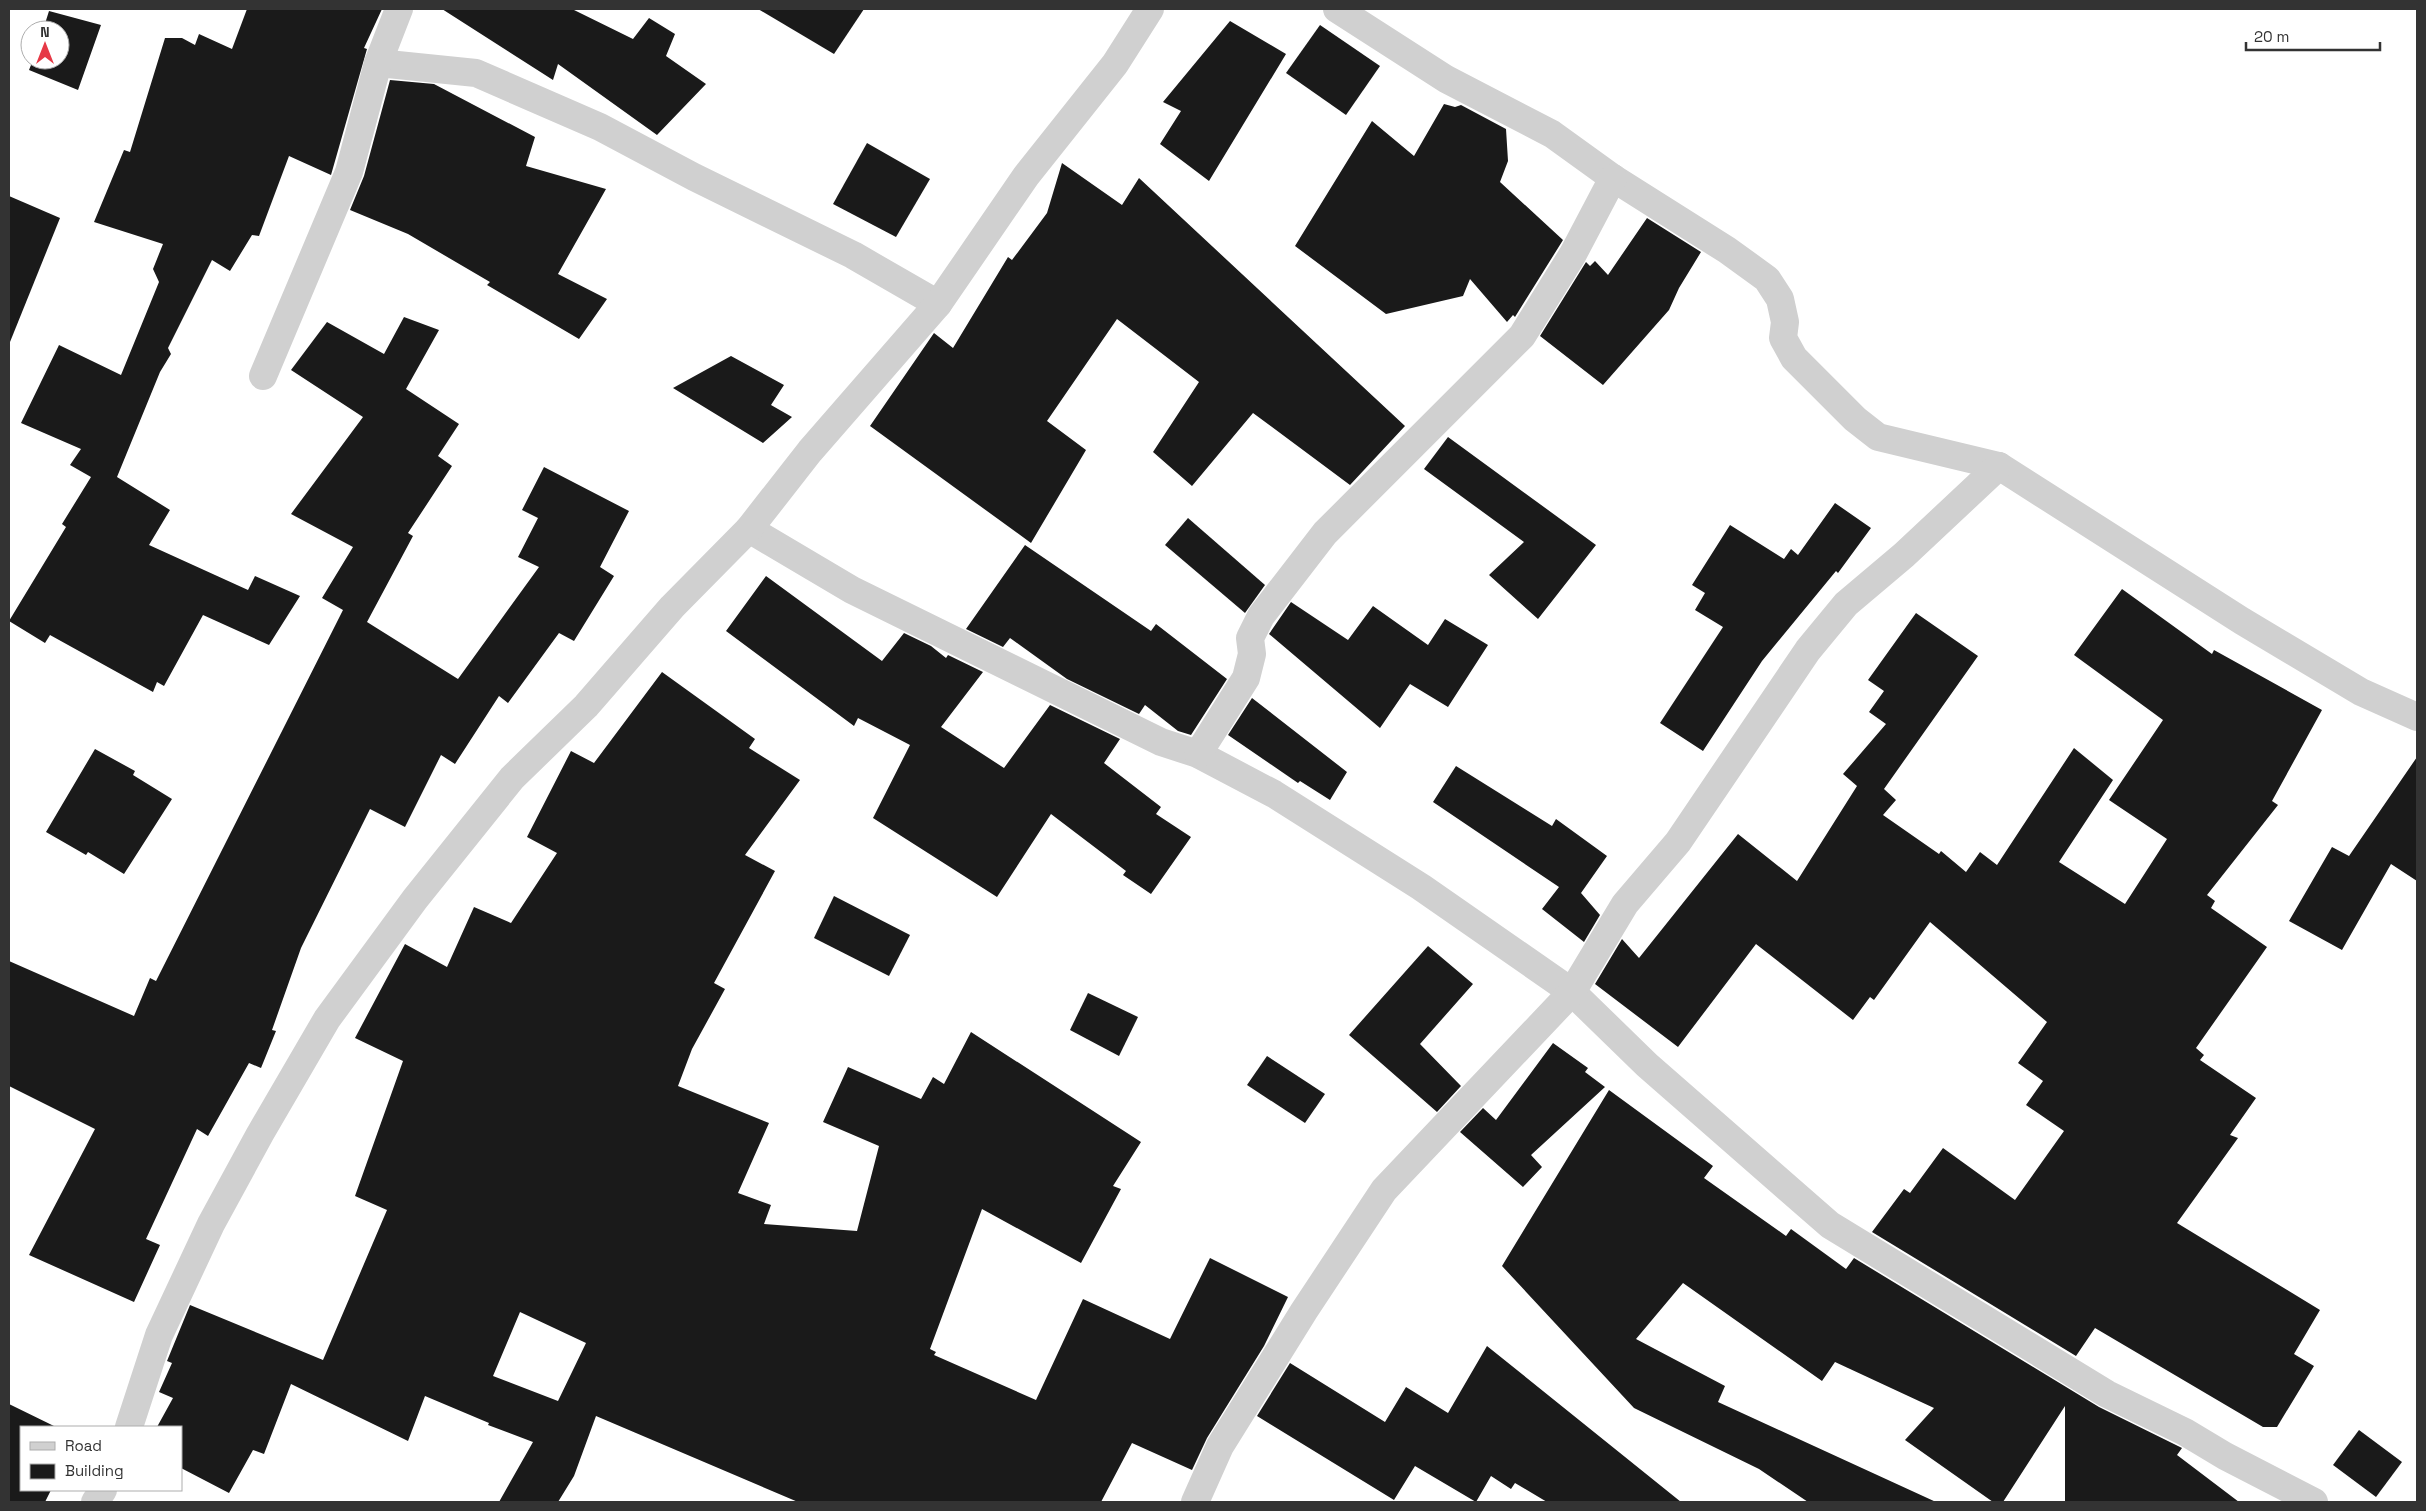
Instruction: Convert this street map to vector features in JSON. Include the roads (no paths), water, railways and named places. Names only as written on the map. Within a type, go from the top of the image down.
[{"type":"street","points":[[263,376],[350,172],[378,63],[399,9]]},
{"type":"street","points":[[129,1426],[158,1335],[211,1224],[260,1134],[328,1019],[415,899],[512,778],[586,706],[672,607],[749,529],[810,451],[938,304],[1026,176],[1115,64],[1150,9]]},
{"type":"street","points":[[1337,9],[1446,79],[1552,134],[1613,178],[1728,250],[1767,279],[1780,299],[1785,322],[1783,338],[1794,358],[1854,419],[1878,437],[1999,466],[2242,621],[2361,692],[2417,717]]},
{"type":"street","points":[[378,63],[476,74],[600,127],[694,177],[853,255],[938,304]]},
{"type":"street","points":[[1198,754],[1246,678],[1252,654],[1250,638],[1261,616],[1325,533],[1522,336],[1573,254],[1613,178]]},
{"type":"street","points":[[1195,1502],[1220,1446],[1304,1311],[1384,1190],[1572,992],[1625,904],[1678,842],[1808,650],[1846,604],[1904,555],[1999,466]]},
{"type":"street","points":[[749,529],[852,590],[1161,742],[1198,754],[1274,794],[1421,887],[1572,992],[1647,1065],[1830,1225],[2107,1394],[2185,1432],[2233,1461],[2314,1502]]},
{"type":"street","points":[[95,1502],[101,1491]]}]
